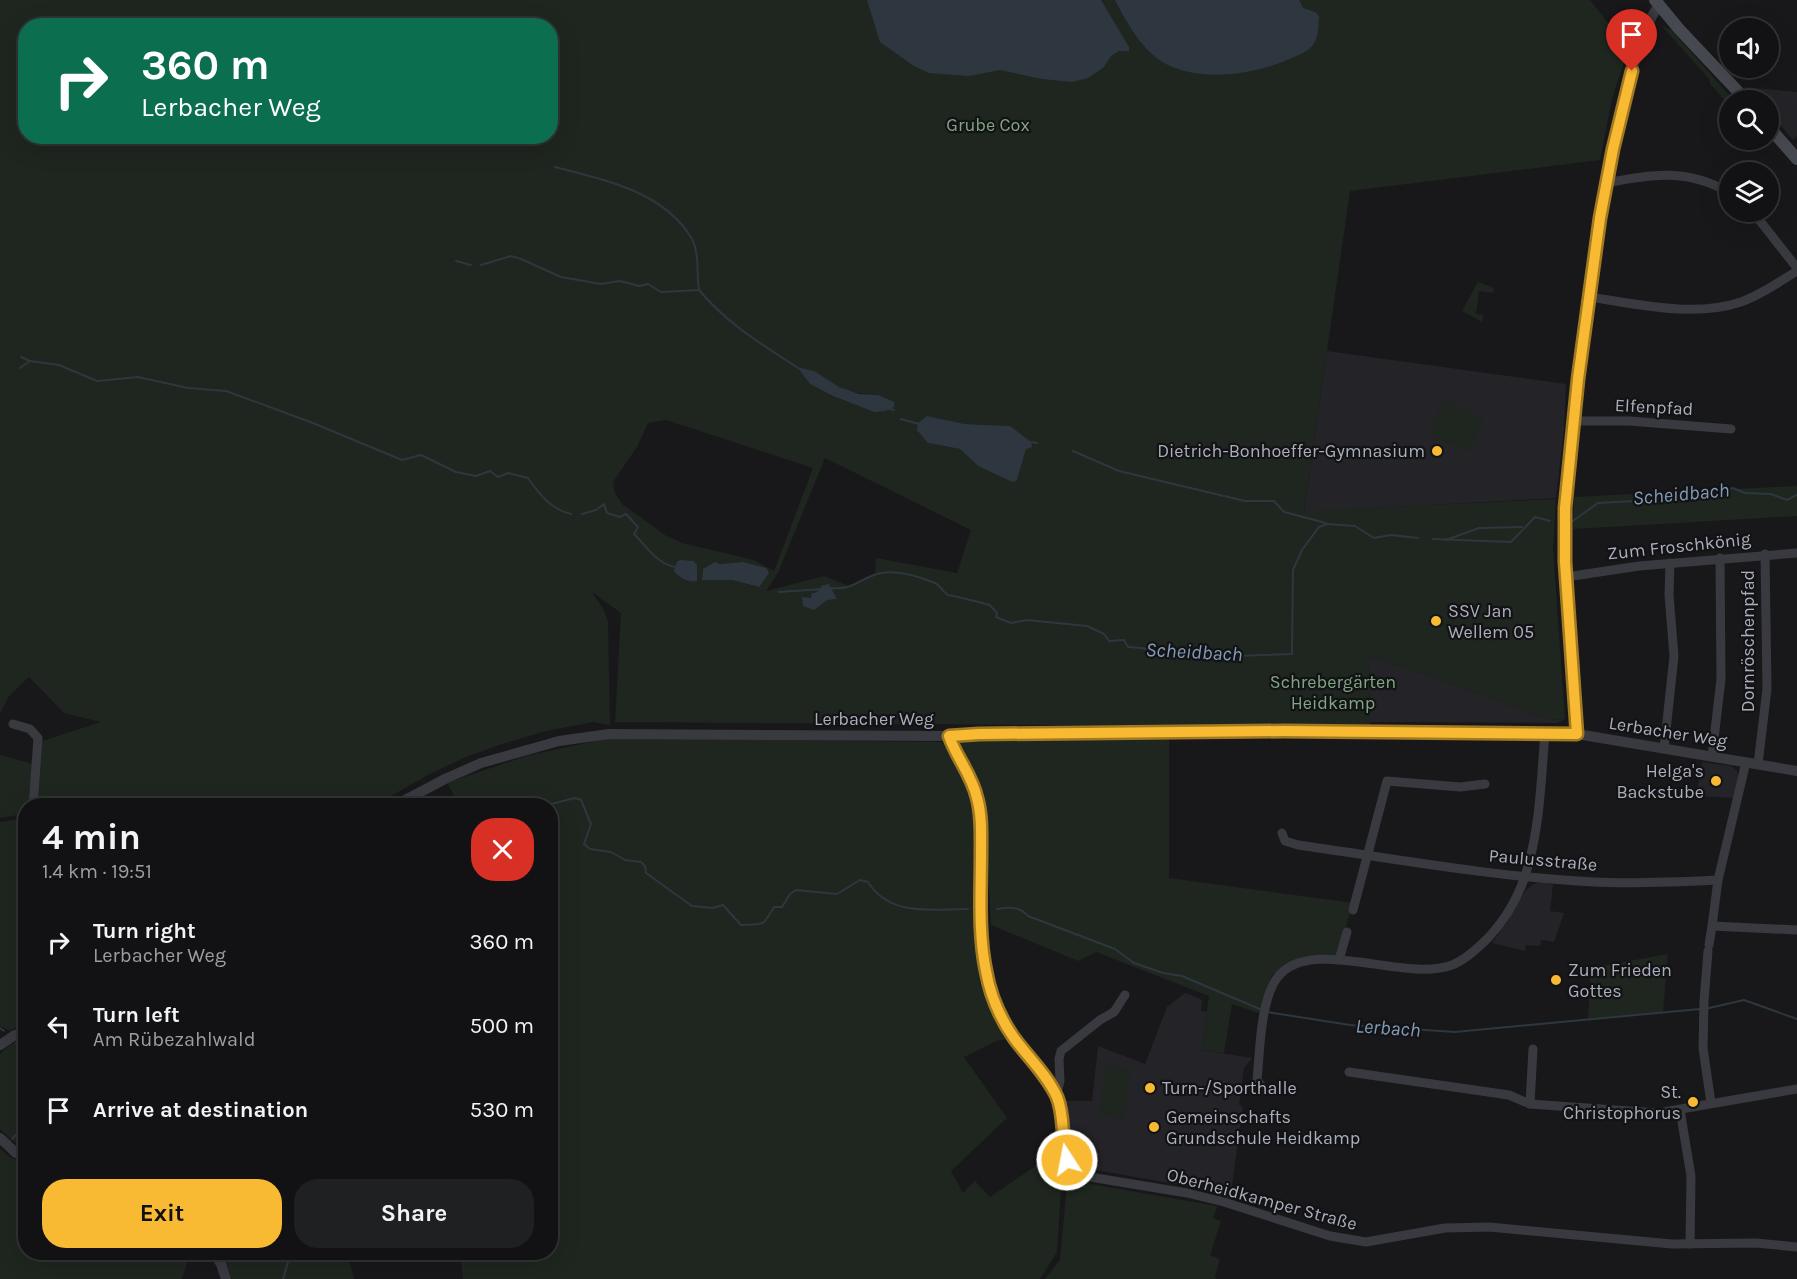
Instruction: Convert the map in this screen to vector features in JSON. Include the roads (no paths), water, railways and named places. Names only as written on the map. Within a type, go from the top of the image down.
[{"type":"main road","points":[[1657,2],[1737,90]]},
{"type":"main road","points":[[1779,139],[1797,159]]},
{"type":"street","points":[[1577,734],[1565,508],[1574,421],[1606,183],[1637,53],[1657,2]]},
{"type":"street","points":[[1606,183],[1668,174],[1696,178],[1719,187]]},
{"type":"street","points":[[1589,297],[1682,309],[1739,303],[1758,295],[1797,269],[1760,222]]},
{"type":"street","name":"Elfenpfad","points":[[1574,421],[1629,421],[1731,429]]},
{"type":"street","name":"Zum Froschkönig","points":[[1570,577],[1606,570],[1797,552]]},
{"type":"street","name":"Dornröschenpfad","points":[[1758,764],[1767,689],[1765,554]]},
{"type":"street","points":[[1712,756],[1721,679],[1720,558]]},
{"type":"street","points":[[1664,749],[1674,656],[1669,596],[1670,563]]},
{"type":"street","points":[[13,724],[30,729],[38,738],[34,798]]},
{"type":"street","name":"Lerbacher Weg","points":[[409,798],[481,763],[559,741],[609,734],[949,736],[1273,731],[1545,733],[1577,734],[1797,771]]},
{"type":"street","points":[[1265,1091],[1257,1080],[1267,1002],[1278,978],[1298,963],[1316,958],[1415,970],[1437,969],[1454,964],[1480,947],[1499,927],[1513,905],[1525,876],[1538,817],[1545,733]]},
{"type":"street","name":"Oberheidkamper Straße","points":[[949,736],[971,778],[978,798],[981,822],[982,948],[992,992],[999,1012],[1012,1036],[1056,1095],[1067,1160],[1082,1174],[1197,1195],[1330,1236],[1366,1242],[1445,1228],[1489,1227],[1690,1244],[1756,1243],[1797,1247]]},
{"type":"street","points":[[1711,1104],[1703,1048],[1703,1010],[1708,948],[1718,880],[1746,762]]},
{"type":"street","points":[[1353,909],[1388,781],[1460,787],[1485,784]]},
{"type":"street","name":"Paulusstraße","points":[[1282,833],[1285,841],[1298,845],[1525,876],[1594,882],[1660,883],[1718,880]]},
{"type":"street","points":[[1712,926],[1797,930]]},
{"type":"street","points":[[1339,960],[1347,932]]},
{"type":"street","points":[[1056,1095],[1060,1081],[1061,1052],[1100,1020],[1114,1012],[1121,1005],[1125,995]]},
{"type":"street","points":[[0,1045],[18,1034]]},
{"type":"street","points":[[1530,1104],[1533,1049]]},
{"type":"street","points":[[1349,1072],[1509,1095],[1530,1104],[1658,1113],[1797,1089]]},
{"type":"street","points":[[1680,1110],[1691,1176],[1690,1244]]},
{"type":"street","points":[[0,1138],[18,1154]]},
{"type":"street","points":[[218,1260],[226,1279]]},
{"type":"waterway","points":[[555,167],[631,190],[666,209],[692,239],[697,257],[699,289]]},
{"type":"waterway","points":[[481,265],[511,256],[561,277],[601,284],[620,281],[639,286],[648,284],[661,292],[699,290],[733,323],[798,368]]},
{"type":"waterway","points":[[456,261],[471,265]]},
{"type":"waterway","points":[[21,357],[30,361],[59,365],[97,381],[138,377],[188,388],[226,391],[313,423],[402,460],[421,455],[456,472],[476,476],[490,471],[498,477],[508,473],[528,478],[552,505],[571,514]]},
{"type":"waterway","points":[[20,368],[30,361]]},
{"type":"waterway","points":[[887,408],[894,410]]},
{"type":"waterway","points":[[901,419],[919,424]]},
{"type":"waterway","points":[[1031,442],[1037,443]]},
{"type":"waterway","points":[[1073,451],[1119,471],[1245,501],[1274,501],[1284,512],[1326,523]]},
{"type":"waterway","name":"Scheidbach","points":[[1570,523],[1598,503],[1636,501],[1650,496],[1665,499],[1675,496],[1683,497],[1700,490],[1715,493],[1733,488],[1745,493],[1771,494],[1787,500],[1797,495]]},
{"type":"waterway","points":[[582,514],[596,510],[604,504],[607,513],[620,517],[626,514],[638,527],[634,534],[648,549],[664,563],[676,567]]},
{"type":"waterway","name":"Scheidbach","points":[[1433,539],[1511,542],[1535,517],[1550,521]]},
{"type":"waterway","name":"Scheidbach","points":[[830,588],[849,587],[881,573],[905,574],[935,583],[948,595],[990,605],[997,613],[996,617],[1011,623],[1027,620],[1087,626],[1104,634],[1109,641],[1124,640],[1128,647],[1166,654],[1210,652],[1235,656],[1292,654],[1293,570],[1302,550],[1319,527],[1327,524],[1355,526],[1374,538],[1391,535],[1418,538]]},
{"type":"waterway","name":"Scheidbach","points":[[1446,540],[1479,528],[1522,527]]},
{"type":"waterway","name":"Scheidbach","points":[[779,592],[824,589]]},
{"type":"waterway","name":"Lerbach","points":[[558,802],[575,798],[581,800],[591,824],[584,844],[590,849],[611,852],[625,860],[641,862],[645,866],[646,873],[692,906],[713,908],[723,905],[741,925],[762,924],[774,907],[782,907],[790,894],[796,890],[837,894],[860,880],[868,882],[877,893],[900,906],[926,910],[968,909]]},
{"type":"waterway","name":"Lerbach","points":[[997,909],[1018,909],[1028,916],[1115,949],[1134,963],[1163,973],[1182,976],[1262,1010]]},
{"type":"waterway","name":"Lerbach","points":[[1705,1009],[1744,1000],[1797,1019]]},
{"type":"waterway","name":"Lerbach","points":[[1267,1012],[1350,1025],[1455,1032],[1700,1009]]},
{"type":"waterway","name":"Lerbach","points":[[0,1028],[4,1031]]},
{"type":"waterway","points":[[12,1139],[18,1133]]},
{"type":"waterway","points":[[283,1279],[289,1260]]},
{"type":"place","name":"Dietrich-Bonhoeffer-Gymnasium","points":[[1437,451]]},
{"type":"place","name":"SSV Jan Wellem 05","points":[[1436,621]]},
{"type":"place","name":"Helga's Backstube","points":[[1716,781]]},
{"type":"place","name":"Zum Frieden Gottes","points":[[1556,980]]},
{"type":"place","name":"Turn-/Sporthalle","points":[[1150,1088]]},
{"type":"place","name":"St. Christophorus","points":[[1693,1102]]},
{"type":"place","name":"Gemeinschafts Grundschule Heidkamp","points":[[1154,1127]]},
{"type":"park label","name":"Grube Cox","points":[[988,125]]},
{"type":"park label","name":"Schrebergärten Heidkamp","points":[[1333,692]]}]
